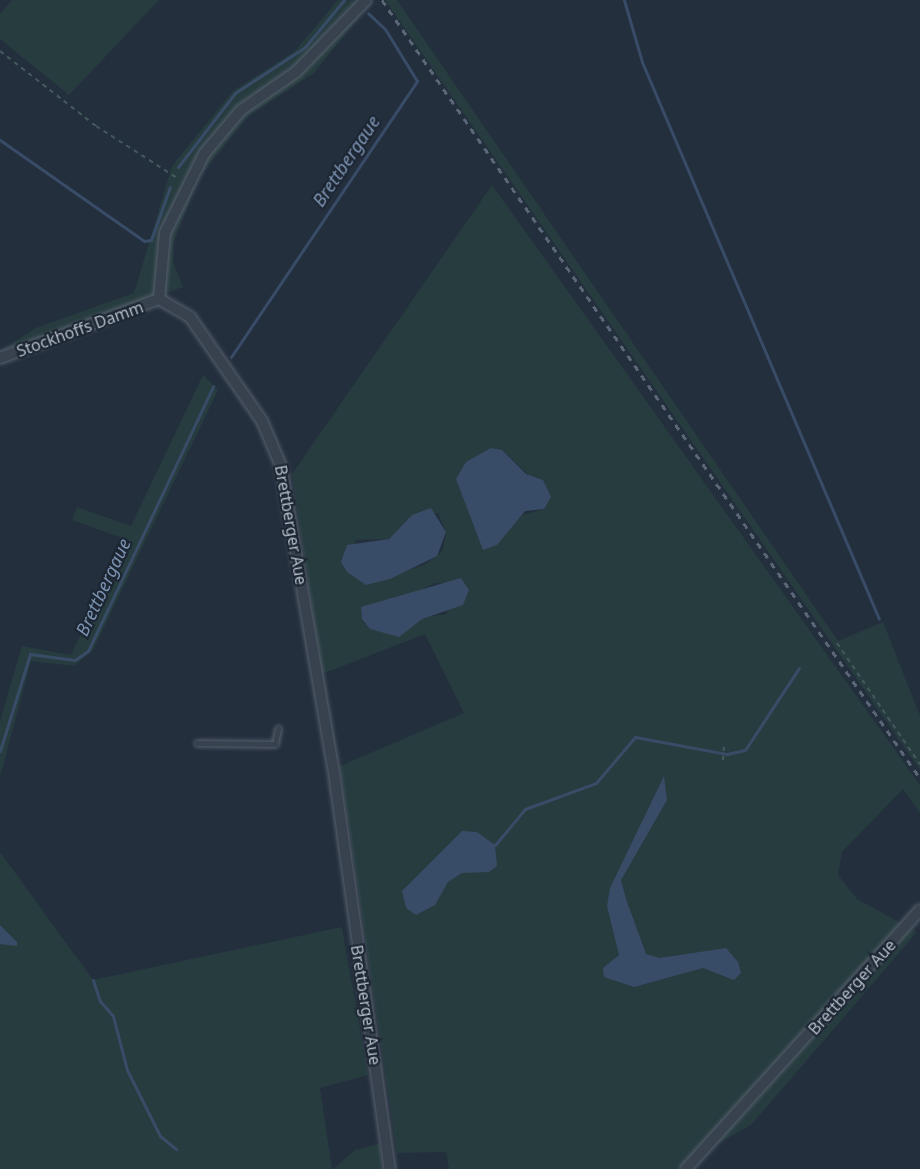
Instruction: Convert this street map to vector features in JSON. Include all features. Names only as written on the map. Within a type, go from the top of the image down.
[{"type":"street","points":[[159,299],[165,233],[185,186],[241,110],[296,72],[366,0]]},
{"type":"street","name":"Stockhoffs Damm","points":[[0,358],[159,299]]},
{"type":"street","name":"Brettberger Aue","points":[[159,299],[189,317],[262,421],[281,466],[334,773],[390,1169]]},
{"type":"street","name":"Brettberger Aue","points":[[686,1169],[920,910]]},
{"type":"lane","points":[[197,743],[275,744],[278,728]]},
{"type":"path","points":[[0,51],[185,186]]},
{"type":"path","points":[[837,644],[920,764]]},
{"type":"path","points":[[723,760],[724,744]]},
{"type":"green space","points":[[12,0],[159,0],[69,95],[0,39],[0,14]]},
{"type":"green space","points":[[338,0],[372,1],[314,73],[248,116],[199,177],[174,241],[173,262],[183,287],[0,351],[36,328],[134,293],[172,166],[233,91],[295,51]]},
{"type":"green space","points":[[385,0],[397,0],[838,641],[883,622],[920,716],[920,770]]},
{"type":"green space","points":[[492,185],[920,785],[920,813],[903,789],[842,852],[838,875],[857,899],[917,932],[751,1125],[719,1143],[710,1138],[679,1169],[449,1169],[446,1152],[397,1153],[340,766],[464,713],[425,634],[322,674],[292,474]],"holes":[[[502,450],[534,480],[544,509],[518,516],[497,545],[466,462]],[[438,513],[446,532],[443,550],[426,564],[366,585],[355,540],[389,539],[412,515]],[[435,583],[448,583],[447,614],[364,624],[361,607],[399,600]]]},
{"type":"green space","points":[[203,375],[218,390],[93,650],[74,666],[31,661],[0,777],[0,721],[22,646],[71,655],[125,539],[72,520],[77,507],[131,526]]},
{"type":"green space","points":[[0,852],[93,980],[342,927],[368,1075],[320,1088],[332,1169],[0,1169]]},
{"type":"green space","points":[[379,1144],[383,1169],[333,1169],[355,1150]]},
{"type":"water","points":[[491,448],[502,450],[526,474],[543,480],[551,497],[544,509],[525,511],[497,545],[483,550],[456,479],[466,462]]},
{"type":"water","points":[[431,508],[446,532],[437,556],[390,579],[366,585],[347,572],[341,562],[347,545],[389,539],[412,515]]},
{"type":"water","points":[[461,578],[469,590],[463,605],[422,619],[399,637],[370,629],[362,619],[361,607]]},
{"type":"water","points":[[664,776],[667,800],[621,880],[626,899],[646,954],[660,958],[726,948],[738,962],[741,973],[734,980],[703,968],[634,987],[604,977],[603,968],[619,955],[607,906],[610,888]]},
{"type":"water","points":[[462,831],[477,832],[495,845],[497,866],[489,872],[462,873],[448,882],[435,905],[416,915],[406,908],[402,891]]},
{"type":"water","points":[[0,925],[17,942],[17,946],[0,944]]},
{"type":"waterway","points":[[178,167],[235,93],[305,47],[344,0]]},
{"type":"waterway","points":[[624,0],[642,62],[879,619]]},
{"type":"waterway","name":"Brettbergaue","points":[[231,357],[417,81],[385,29],[368,13]]},
{"type":"waterway","points":[[0,140],[144,241],[151,240],[170,187]]},
{"type":"waterway","name":"Brettbergaue","points":[[0,751],[30,654],[75,660],[88,651],[213,386]]},
{"type":"waterway","points":[[495,845],[525,809],[596,783],[635,737],[727,754],[745,750],[799,668]]},
{"type":"waterway","points":[[93,980],[100,1001],[113,1016],[127,1070],[160,1136],[176,1149]]},
{"type":"railway","points":[[382,0],[920,778]]}]
